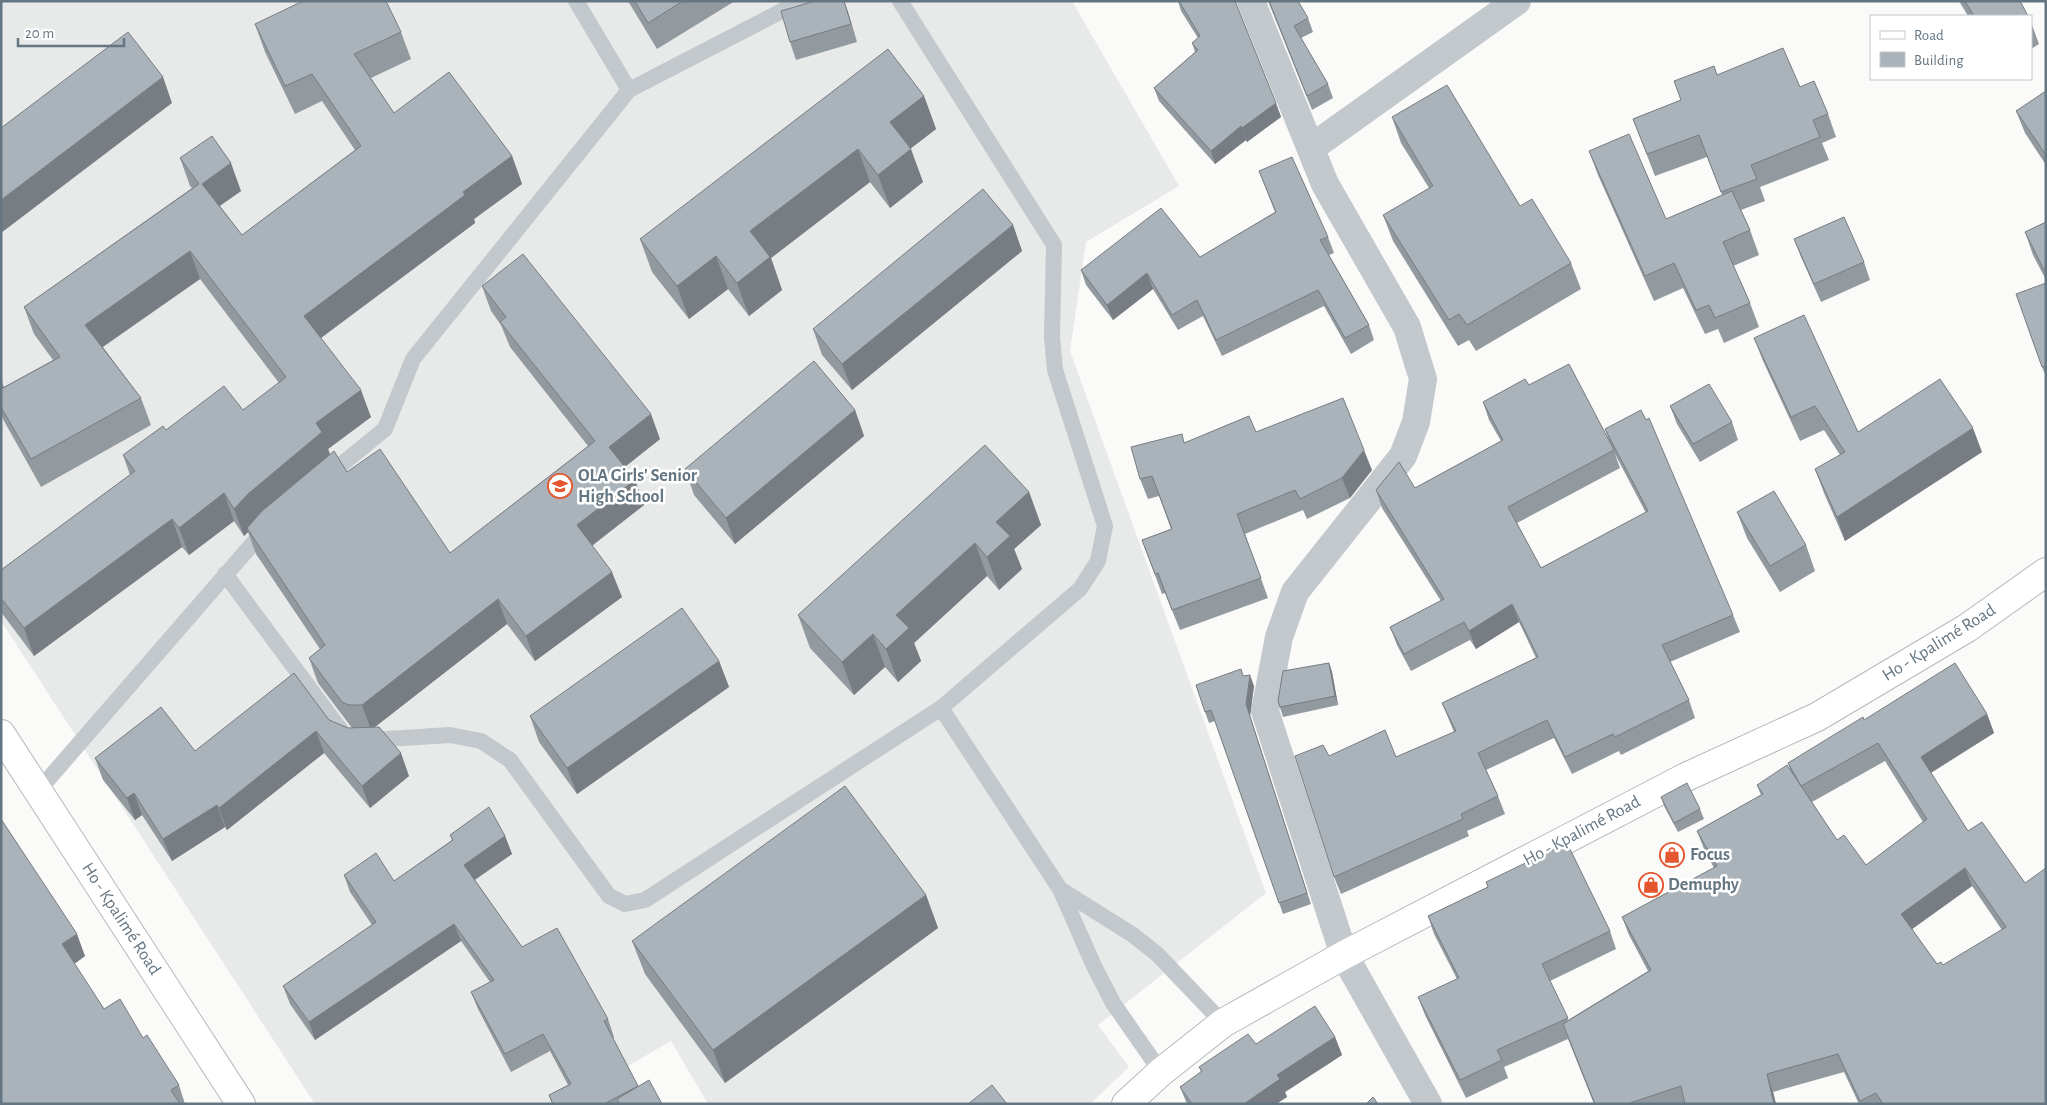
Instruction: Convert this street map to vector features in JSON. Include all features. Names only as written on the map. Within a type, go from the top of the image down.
[{"type":"main road","name":"Ho - Kpalimé Road","points":[[1126,1104],[1160,1072],[1223,1023],[1344,955],[1686,777],[1817,717],[1967,628],[2046,572]]},
{"type":"main road","name":"Ho - Kpalimé Road","points":[[1,734],[241,1104]]},
{"type":"street","points":[[1251,1],[1325,184],[1407,327],[1423,379],[1416,422],[1403,456],[1295,592],[1279,637],[1265,711],[1344,955],[1428,1104]]},
{"type":"street","points":[[1311,148],[1517,1]]},
{"type":"lane","points":[[576,1],[629,90]]},
{"type":"lane","points":[[317,485],[385,429],[413,358],[629,90],[801,1]]},
{"type":"lane","points":[[225,574],[345,736],[356,740],[371,740],[450,735],[481,741],[510,760],[609,896],[625,904],[644,900],[941,708],[1080,590],[1098,561],[1105,526],[1054,370],[1052,337],[1054,245],[900,1]]},
{"type":"lane","points":[[38,791],[264,529],[279,517]]},
{"type":"lane","points":[[941,708],[1060,889],[1094,966],[1113,1003],[1160,1072]]},
{"type":"lane","points":[[1060,889],[1133,935],[1157,954],[1223,1023]]},
{"type":"shaded area","name":"OLA Girls' Senior High School","points":[[1,1],[1072,1],[1179,186],[1086,242],[1070,351],[1266,893],[1098,1025],[1129,1067],[1090,1104],[708,1104],[671,1041],[562,1104],[315,1104],[1,621]]},
{"type":"building","points":[[303,1],[386,1],[401,32],[354,54],[394,113],[449,72],[512,156],[463,192],[465,195],[304,316],[361,390],[316,423],[322,432],[248,494],[234,509],[224,493],[179,528],[172,519],[24,628],[1,598],[1,570],[135,471],[123,455],[163,426],[166,430],[224,386],[243,410],[286,377],[190,251],[85,325],[141,398],[31,459],[1,407],[1,389],[60,357],[24,307],[199,184],[180,158],[212,136],[231,163],[202,184],[242,235],[361,146],[312,74],[285,86],[255,24]]},
{"type":"building","points":[[635,1],[683,1],[648,23]]},
{"type":"building","points":[[815,1],[844,1],[851,24],[790,42],[781,11]]},
{"type":"building","points":[[1179,1],[1235,1],[1276,103],[1242,128],[1241,126],[1211,151],[1154,88],[1198,50],[1192,43],[1200,36]]},
{"type":"building","points":[[1269,1],[1298,1],[1308,18],[1294,26],[1328,84],[1307,96]]},
{"type":"building","points":[[1965,1],[2020,1],[2027,15],[1973,15]]},
{"type":"building","points":[[128,32],[163,77],[1,200],[1,128]]},
{"type":"building","points":[[1783,48],[1800,87],[1814,81],[1828,114],[1813,120],[1820,137],[1751,165],[1757,179],[1721,192],[1699,135],[1647,154],[1633,119],[1681,100],[1674,81],[1714,66],[1717,75]]},
{"type":"building","points":[[888,49],[924,96],[890,122],[911,149],[878,175],[858,149],[750,231],[770,257],[737,283],[716,256],[677,286],[640,239]]},
{"type":"building","points":[[1447,85],[1520,206],[1532,199],[1571,263],[1467,325],[1459,314],[1449,320],[1383,215],[1433,186],[1392,117]]},
{"type":"building","points":[[2046,91],[2046,155],[2016,111]]},
{"type":"building","points":[[1629,134],[1666,219],[1732,191],[1750,230],[1723,242],[1750,303],[1715,318],[1709,305],[1696,310],[1674,263],[1645,276],[1589,151]]},
{"type":"building","points":[[1292,157],[1328,237],[1320,240],[1369,325],[1345,338],[1318,290],[1216,340],[1197,300],[1172,315],[1147,273],[1107,305],[1081,270],[1161,208],[1200,257],[1276,212],[1259,171]]},
{"type":"building","points":[[983,189],[1013,225],[842,364],[813,329]]},
{"type":"building","points":[[1844,217],[1864,262],[1814,284],[1794,239]]},
{"type":"building","points":[[2046,222],[2046,274],[2025,232]]},
{"type":"building","points":[[523,254],[651,414],[609,447],[635,480],[577,525],[612,572],[526,636],[498,599],[362,705],[349,705],[342,702],[309,658],[325,645],[247,528],[262,511],[334,451],[347,472],[380,449],[450,553],[595,441],[500,322],[506,317],[482,286]]},
{"type":"building","points":[[2046,283],[2046,366],[2042,367],[2016,294]]},
{"type":"building","points":[[1804,315],[1858,432],[1940,379],[1973,428],[1837,517],[1815,469],[1845,452],[1815,406],[1791,417],[1754,338]]},
{"type":"building","points":[[814,361],[855,410],[726,518],[685,469]]},
{"type":"building","points":[[1569,364],[1614,450],[1508,507],[1541,568],[1648,511],[1605,429],[1641,410],[1646,420],[1649,418],[1733,615],[1662,645],[1689,700],[1615,737],[1613,734],[1565,757],[1547,720],[1478,753],[1498,796],[1461,814],[1463,819],[1334,877],[1295,756],[1323,745],[1329,756],[1385,730],[1396,757],[1456,731],[1442,703],[1538,657],[1512,604],[1469,631],[1464,622],[1404,654],[1390,627],[1444,599],[1376,490],[1399,462],[1415,488],[1503,440],[1483,402],[1525,379],[1529,385]]},
{"type":"building","points":[[1709,384],[1732,422],[1693,444],[1670,406]]},
{"type":"building","points":[[1343,398],[1364,450],[1342,478],[1300,499],[1295,490],[1237,514],[1261,578],[1172,610],[1158,573],[1155,574],[1142,540],[1172,529],[1152,476],[1140,479],[1131,447],[1182,434],[1184,443],[1249,416],[1256,432]]},
{"type":"building","points":[[985,445],[1029,492],[996,522],[1010,536],[987,557],[975,543],[896,615],[909,628],[886,649],[873,634],[842,662],[798,615]]},
{"type":"building","points":[[1774,491],[1806,545],[1770,566],[1737,512]]},
{"type":"building","points":[[682,608],[719,661],[567,768],[530,716]]},
{"type":"building","points":[[1329,663],[1335,696],[1280,707],[1278,701],[1283,671]]},
{"type":"building","points":[[1955,663],[1987,714],[1921,757],[1968,831],[1982,822],[2025,883],[2046,868],[2046,1104],[1883,1104],[1876,1093],[1860,1101],[1838,1054],[1767,1074],[1774,1104],[1685,1104],[1681,1086],[1627,1104],[1595,1104],[1563,1024],[1651,970],[1622,917],[1717,866],[1697,831],[1763,794],[1757,785],[1787,765],[1801,786],[1788,763],[1863,717],[1864,720]],"holes":[[[1878,743],[1927,819],[1866,865],[1844,835],[1837,840],[1801,786]],[[1965,868],[2006,927],[1943,965],[1941,962],[1937,964],[1901,914]]]},
{"type":"building","points":[[1241,669],[1243,676],[1250,675],[1246,704],[1307,893],[1279,903],[1211,710],[1205,712],[1196,685]]},
{"type":"building","points":[[294,673],[329,720],[348,728],[379,727],[401,753],[362,786],[316,731],[219,808],[217,805],[163,839],[134,793],[127,798],[95,758],[161,707],[195,751]]},
{"type":"building","points":[[1687,783],[1700,809],[1674,823],[1661,797]]},
{"type":"building","points":[[845,786],[926,895],[713,1050],[632,941]]},
{"type":"building","points":[[489,807],[505,836],[464,865],[522,947],[557,928],[608,1019],[604,1021],[638,1086],[604,1104],[553,1104],[549,1095],[571,1084],[543,1034],[505,1054],[471,992],[494,980],[454,924],[309,1022],[283,986],[376,922],[344,875],[376,853],[394,881],[453,840],[450,835]]},
{"type":"building","points":[[1,819],[77,934],[62,944],[104,1009],[120,999],[143,1038],[147,1035],[179,1085],[171,1090],[180,1104],[1,1104]]},
{"type":"building","points":[[1567,843],[1610,931],[1542,964],[1568,1018],[1497,1050],[1502,1060],[1460,1080],[1418,997],[1459,978],[1428,916],[1488,887],[1486,882]]},
{"type":"building","points":[[1315,1006],[1335,1037],[1277,1075],[1280,1079],[1244,1104],[1192,1104],[1180,1087],[1202,1071],[1199,1067],[1248,1034],[1256,1044]]},
{"type":"building","points":[[649,1080],[662,1104],[620,1104],[617,1099]]},
{"type":"building","points":[[992,1085],[1007,1104],[968,1104]]},
{"type":"building","points":[[1373,1097],[1378,1104],[1366,1104]]},
{"type":"place","name":"OLA Girls' Senior High School","points":[[560,486]]},
{"type":"place","name":"Focus","points":[[1672,855]]},
{"type":"place","name":"Demuphy","points":[[1651,885]]}]
